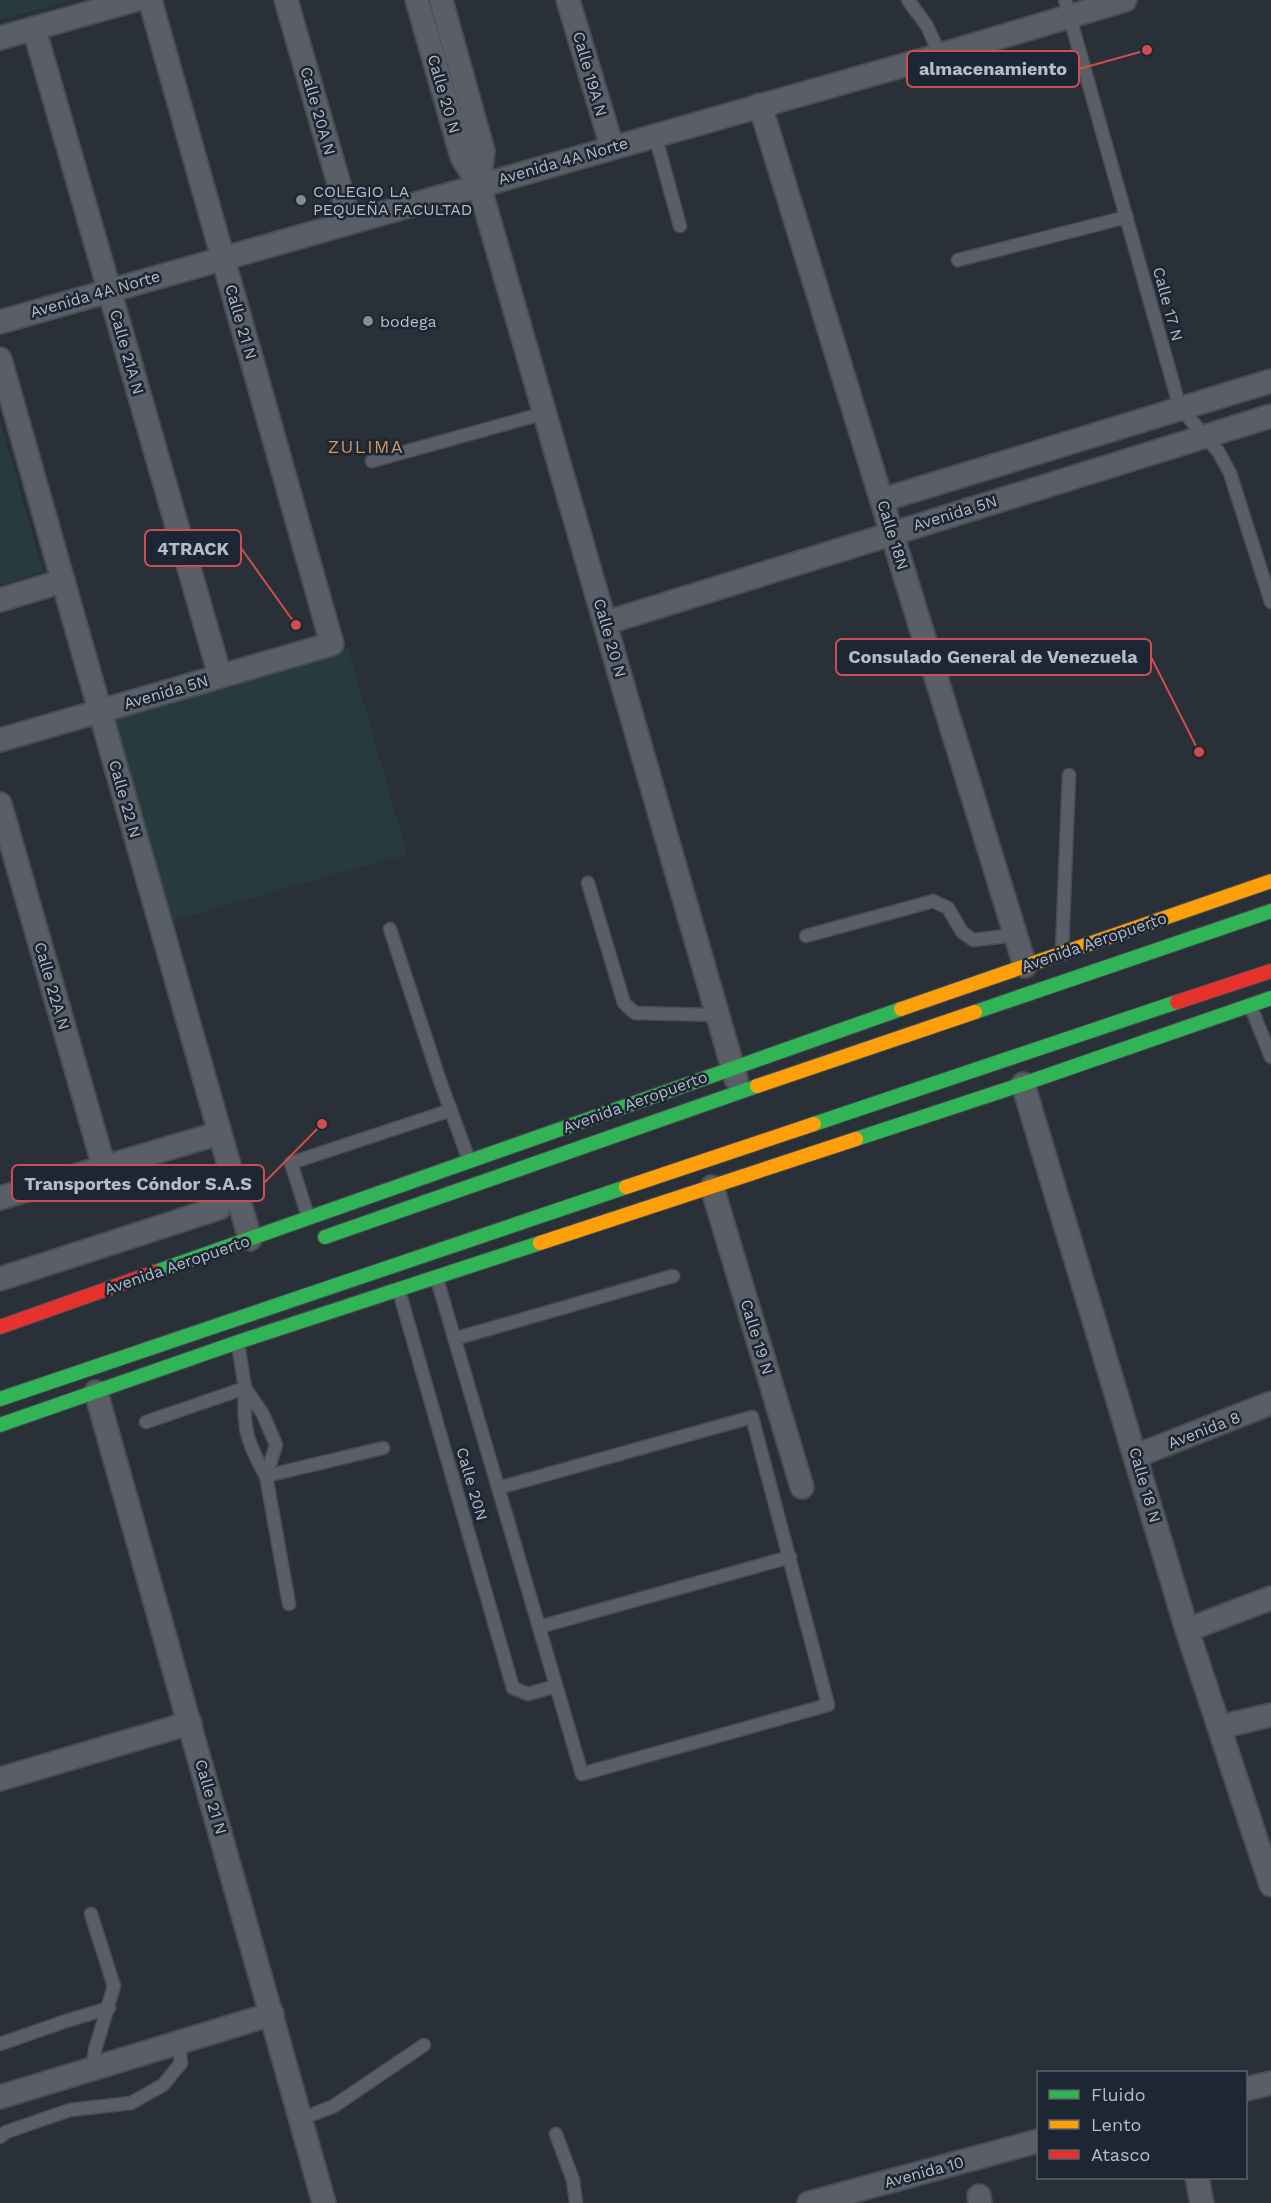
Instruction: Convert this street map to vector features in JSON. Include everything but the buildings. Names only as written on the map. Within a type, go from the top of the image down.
[{"type":"street","points":[[0,38],[135,0]]},
{"type":"street","name":"Calle 21 N","points":[[150,0],[332,644]]},
{"type":"street","name":"Calle 20A N","points":[[286,0],[350,222]]},
{"type":"street","name":"Calle 20 N","points":[[417,0],[462,157],[479,185],[740,1092]]},
{"type":"street","name":"Calle 20 N","points":[[441,0],[483,151],[479,185]]},
{"type":"street","name":"Calle 19A N","points":[[568,0],[612,147]]},
{"type":"street","name":"Avenida 4A Norte","points":[[0,322],[940,55],[1068,8],[1125,0]]},
{"type":"street","name":"Calle 21A N","points":[[34,28],[220,676]]},
{"type":"street","name":"Calle 18N","points":[[760,105],[1025,966]]},
{"type":"street","name":"Calle 22 N","points":[[0,359],[250,1239]]},
{"type":"street","name":"Avenida 5N","points":[[882,500],[1271,381]]},
{"type":"street","name":"Avenida 5N","points":[[605,623],[1271,416]]},
{"type":"street","points":[[0,600],[63,581]]},
{"type":"street","name":"Avenida 5N","points":[[0,740],[332,644]]},
{"type":"street","name":"Calle 22A N","points":[[0,804],[104,1167]]},
{"type":"street","name":"Avenida Aeropuerto","points":[[0,1327],[733,1067],[1271,881]]},
{"type":"street","name":"Avenida Aeropuerto","points":[[316,1240],[740,1092],[1271,911]]},
{"type":"street","points":[[0,1399],[1271,971]]},
{"type":"street","points":[[0,1425],[238,1342],[1023,1084],[1271,998]]},
{"type":"street","name":"Calle 18 N","points":[[1023,1084],[1187,1629],[1220,1727],[1261,1822],[1271,1886]]},
{"type":"street","points":[[0,1197],[220,1133]]},
{"type":"street","points":[[545,1134],[553,1157]]},
{"type":"street","points":[[784,1134],[794,1160]]},
{"type":"street","name":"Calle 19 N","points":[[712,1187],[802,1487]]},
{"type":"street","points":[[555,1237],[580,1202]]},
{"type":"street","points":[[0,1279],[219,1208]]},
{"type":"street","name":"Calle 21 N","points":[[96,1392],[324,2203]]},
{"type":"street","name":"Avenida 8","points":[[1136,1456],[1271,1403]]},
{"type":"street","points":[[1187,1629],[1271,1598]]},
{"type":"street","points":[[1220,1727],[1271,1715]]},
{"type":"street","points":[[0,1779],[190,1723]]},
{"type":"street","points":[[0,2097],[272,2014]]},
{"type":"street","points":[[1247,2089],[1271,2084]]},
{"type":"street","name":"Avenida 10","points":[[809,2203],[1037,2141]]},
{"type":"street","points":[[1197,2179],[1202,2203]]},
{"type":"lane","points":[[908,0],[927,26],[940,55]]},
{"type":"lane","name":"Calle 17 N","points":[[1068,8],[1180,408],[1218,451],[1230,473],[1271,602]]},
{"type":"lane","points":[[655,135],[680,226]]},
{"type":"lane","points":[[958,260],[1127,217]]},
{"type":"lane","points":[[372,461],[545,413]]},
{"type":"lane","points":[[1062,953],[1069,775]]},
{"type":"lane","points":[[588,883],[624,1003],[635,1014],[718,1015]]},
{"type":"lane","points":[[806,936],[933,902],[948,908],[962,932],[973,940],[1016,935]]},
{"type":"lane","points":[[390,929],[469,1161]]},
{"type":"lane","points":[[1250,1005],[1268,1041],[1271,1057]]},
{"type":"lane","points":[[309,1218],[291,1163],[451,1110]]},
{"type":"lane","points":[[454,1339],[673,1276]]},
{"type":"lane","points":[[437,1278],[454,1339],[582,1774],[828,1705],[752,1417],[498,1488]]},
{"type":"lane","name":"Calle 20N","points":[[399,1290],[513,1688],[528,1694],[556,1686]]},
{"type":"lane","points":[[238,1342],[245,1388],[243,1419],[251,1450],[266,1476],[289,1604]]},
{"type":"lane","points":[[146,1422],[245,1388]]},
{"type":"lane","points":[[245,1388],[263,1414],[276,1445],[266,1476]]},
{"type":"lane","points":[[266,1476],[383,1448]]},
{"type":"lane","points":[[539,1627],[790,1557]]},
{"type":"lane","points":[[91,1914],[114,1986],[95,2050],[93,2068]]},
{"type":"lane","points":[[0,2044],[109,2008]]},
{"type":"lane","points":[[0,2137],[6,2132],[70,2110],[131,2103],[163,2085],[180,2063],[179,2043]]},
{"type":"lane","points":[[301,2119],[334,2106],[424,2045]]},
{"type":"lane","points":[[556,2134],[573,2180],[576,2203]]},
{"type":"green space","points":[[0,0],[70,0],[0,20]]},
{"type":"green space","points":[[0,421],[43,572],[0,585]]},
{"type":"green space","points":[[348,648],[407,854],[172,921],[111,720]]},
{"type":"traffic: fast","points":[[975,1012],[1271,911]]},
{"type":"traffic: fast","points":[[856,1139],[1271,998]]},
{"type":"traffic: fast","points":[[814,1124],[1177,1002]]},
{"type":"traffic: fast","points":[[155,1272],[901,1009]]},
{"type":"traffic: fast","points":[[325,1237],[757,1086]]},
{"type":"traffic: fast","points":[[0,1399],[626,1187]]},
{"type":"traffic: fast","points":[[0,1425],[238,1342],[540,1243]]},
{"type":"traffic: slow","points":[[901,1009],[1271,881]]},
{"type":"traffic: slow","points":[[757,1086],[975,1012]]},
{"type":"traffic: slow","points":[[626,1187],[814,1124]]},
{"type":"traffic: slow","points":[[540,1243],[856,1139]]},
{"type":"traffic: jam","points":[[1177,1002],[1271,971]]},
{"type":"traffic: jam","points":[[0,1327],[155,1272]]},
{"type":"place","name":"almacenamiento","points":[[1147,50]]},
{"type":"place","name":"COLEGIO LA PEQUEÑA FACULTAD","points":[[301,200]]},
{"type":"place","name":"bodega","points":[[368,321]]},
{"type":"place","name":"4TRACK","points":[[296,625]]},
{"type":"place","name":"Consulado General de Venezuela","points":[[1199,752]]},
{"type":"place","name":"Transportes Cóndor S.A.S","points":[[322,1124]]},
{"type":"district","name":"ZULIMA","points":[[366,446]]}]
